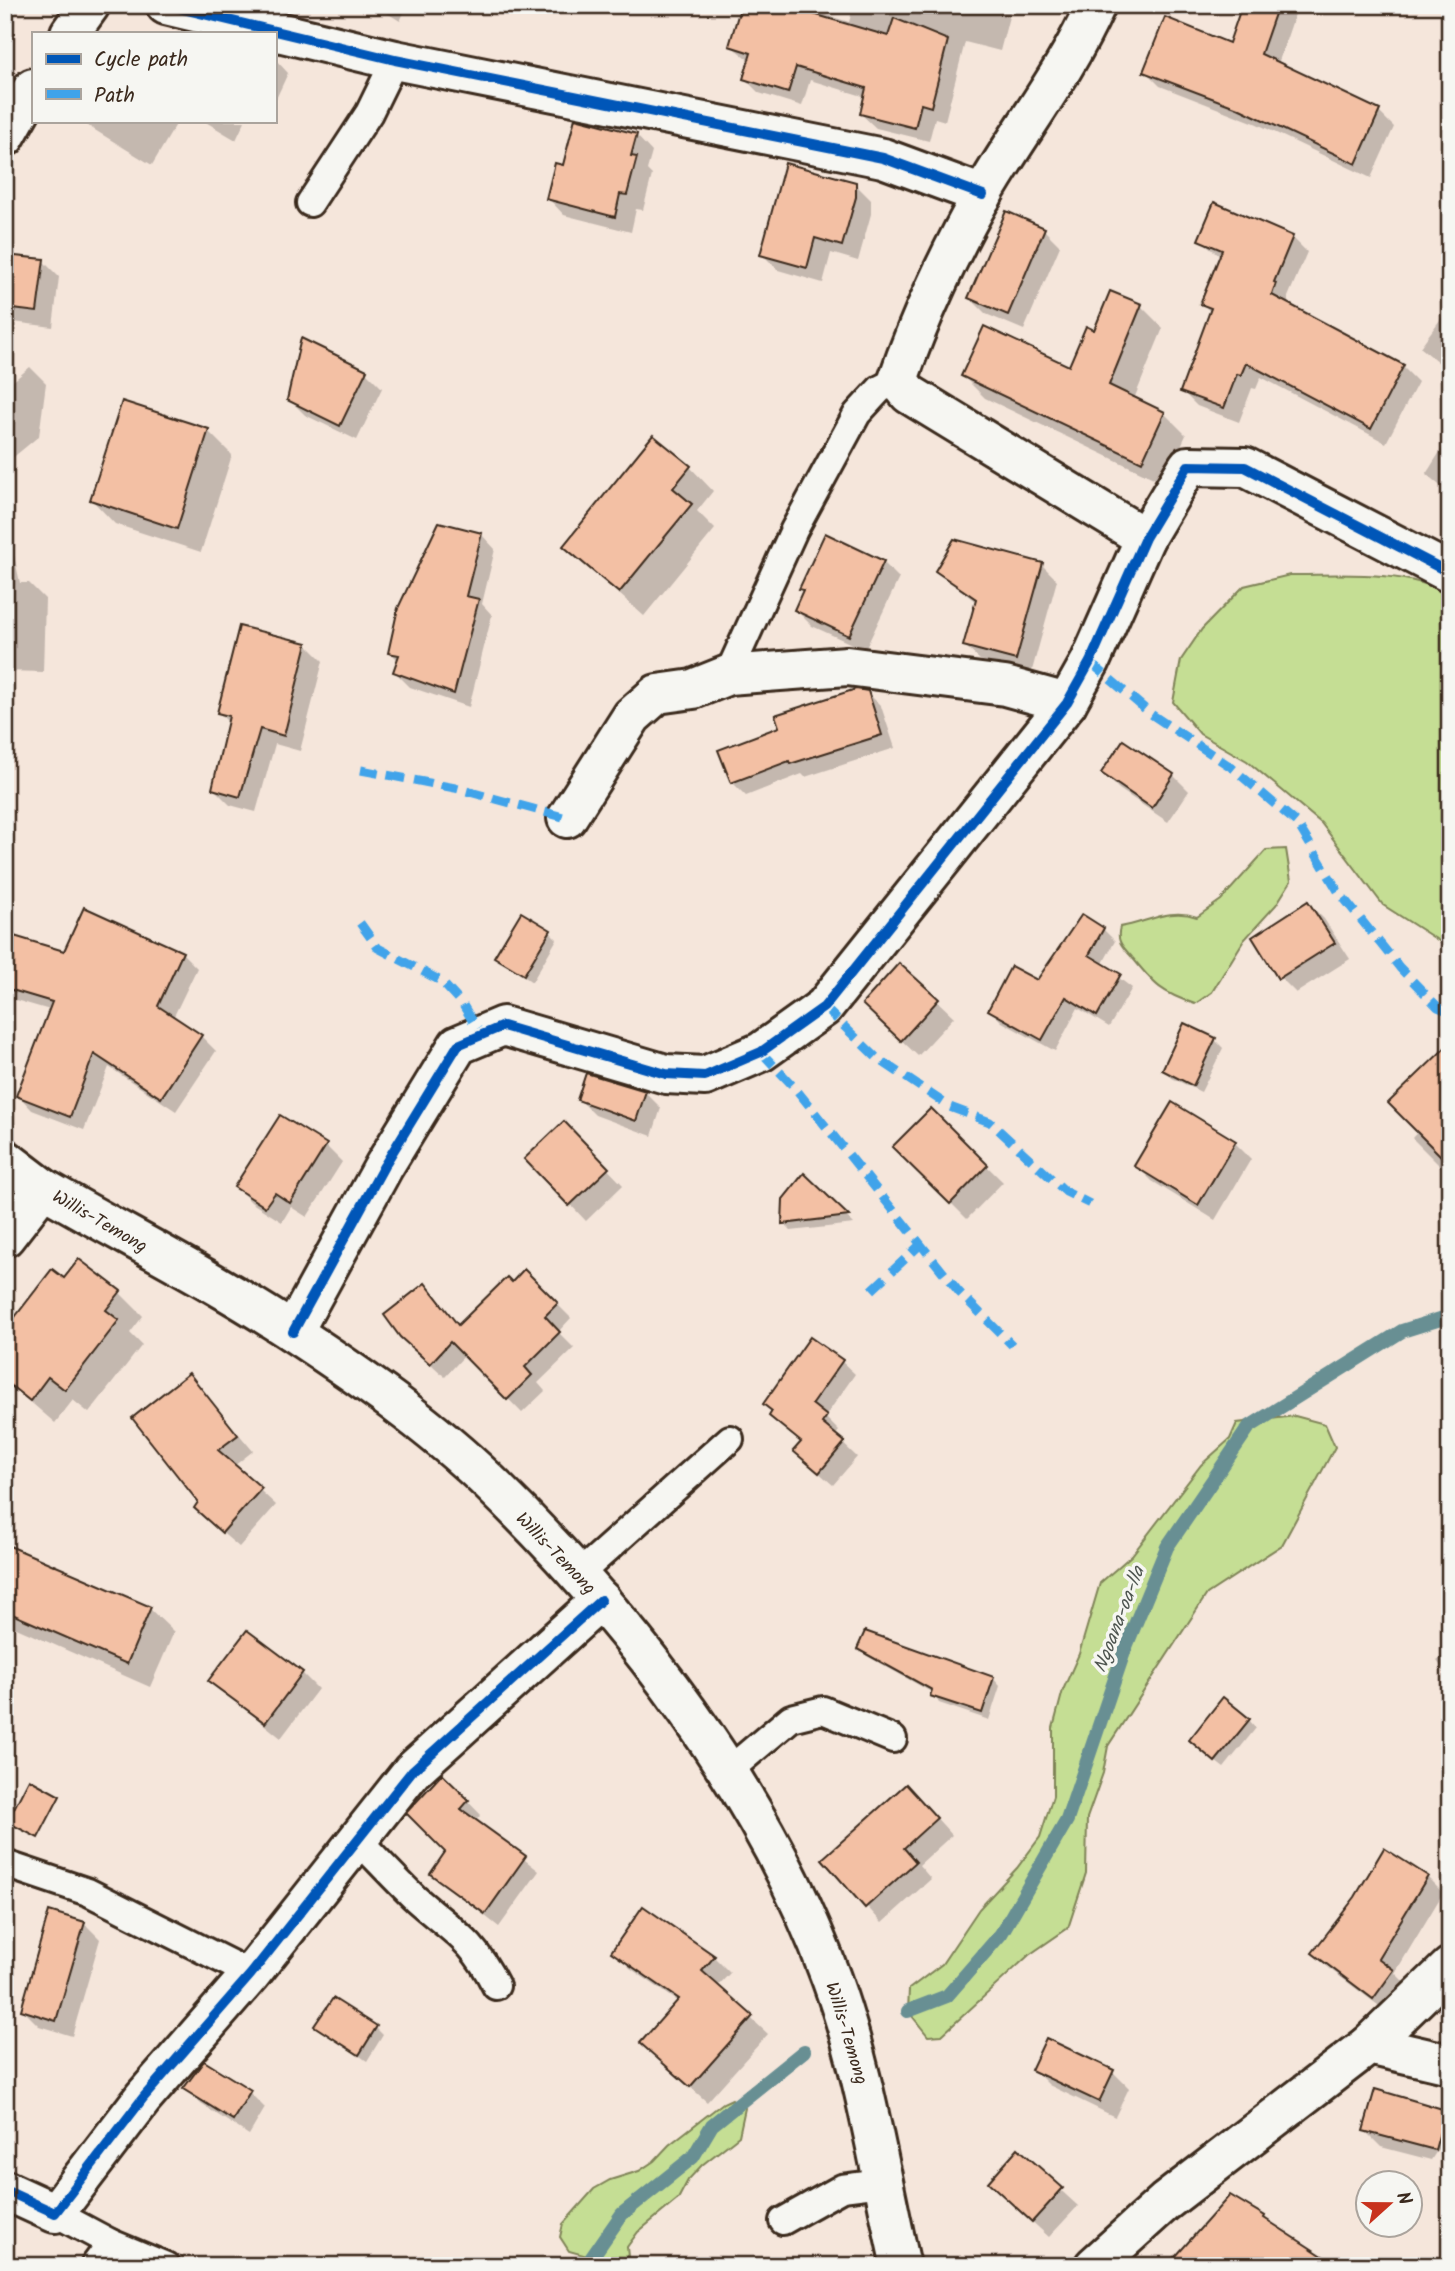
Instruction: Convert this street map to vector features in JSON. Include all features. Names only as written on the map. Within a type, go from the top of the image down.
[{"type":"street","points":[[71,32],[90,5]]},
{"type":"street","points":[[166,5],[395,60],[883,158],[983,195]]},
{"type":"street","points":[[1096,5],[1075,51],[983,195],[910,345],[898,380],[909,394],[1145,538]]},
{"type":"street","points":[[5,137],[32,90]]},
{"type":"street","points":[[293,1332],[384,1166],[458,1045],[503,1026],[666,1073],[705,1076],[761,1052],[824,1007],[1066,703],[1090,662],[1145,538],[1188,466],[1245,467],[1450,573]]},
{"type":"street","points":[[567,818],[632,716],[657,694],[693,689],[728,675],[847,666],[1005,685],[1066,703]]},
{"type":"street","name":"Willis-Temong","points":[[5,1159],[43,1188],[293,1332],[391,1402],[487,1481],[589,1588],[693,1721],[753,1811],[801,1903],[832,1980],[865,2092],[901,2266]]},
{"type":"street","points":[[5,1237],[43,1188]]},
{"type":"street","points":[[5,2190],[55,2213],[143,2098],[251,1974],[412,1771],[589,1588]]},
{"type":"street","points":[[1094,2266],[1165,2202],[1369,2045],[1450,1967]]},
{"type":"street","points":[[1369,2045],[1450,2064]]},
{"type":"lane","points":[[310,203],[369,113],[395,60]]},
{"type":"lane","points":[[728,675],[794,530],[857,414],[880,389],[898,380]]},
{"type":"lane","points":[[589,1588],[730,1439]]},
{"type":"lane","points":[[726,1773],[791,1718],[823,1710],[892,1738]]},
{"type":"lane","points":[[358,1840],[416,1899],[457,1931],[481,1956],[496,1986]]},
{"type":"lane","points":[[5,1864],[88,1892],[251,1974]]},
{"type":"lane","points":[[783,2221],[842,2188],[883,2183]]},
{"type":"lane","points":[[55,2213],[111,2243],[166,2266]]},
{"type":"lane","points":[[94,2266],[111,2243]]},
{"type":"green space","points":[[1351,574],[1392,577],[1412,580],[1450,594],[1450,948],[1383,905],[1321,823],[1247,761],[1200,734],[1173,702],[1181,660],[1202,629],[1244,586],[1290,575]]},
{"type":"green space","points":[[1286,849],[1291,881],[1276,905],[1244,940],[1212,992],[1195,1004],[1158,986],[1121,943],[1120,927],[1167,915],[1187,914],[1197,917],[1221,900],[1266,850]]},
{"type":"green space","points":[[1295,1416],[1325,1424],[1335,1447],[1282,1545],[1207,1594],[1108,1746],[1103,1773],[1087,1818],[1086,1873],[1068,1928],[1029,1955],[942,2035],[928,2036],[908,2011],[909,1989],[942,1964],[979,1909],[1017,1868],[1040,1837],[1053,1796],[1053,1728],[1063,1690],[1079,1654],[1100,1583],[1132,1555],[1201,1465],[1230,1439],[1237,1423]]},
{"type":"green space","points":[[732,2099],[745,2108],[739,2136],[702,2165],[688,2180],[678,2199],[638,2232],[627,2247],[629,2266],[605,2266],[602,2260],[569,2251],[560,2237],[563,2224],[594,2189],[610,2180],[639,2171],[723,2103]]},
{"type":"building","points":[[741,5],[783,5],[888,36],[894,18],[948,40],[931,107],[921,104],[915,128],[860,114],[866,88],[796,67],[788,93],[743,79],[751,53],[729,46]]},
{"type":"building","points":[[1242,5],[1278,5],[1261,54],[1380,110],[1356,164],[1238,108],[1143,72],[1165,17],[1229,43]]},
{"type":"building","points":[[575,118],[637,134],[631,156],[637,157],[627,195],[620,194],[615,217],[546,199],[555,163],[563,165]]},
{"type":"building","points":[[785,163],[856,182],[856,197],[842,246],[815,238],[807,268],[760,255]]},
{"type":"building","points":[[1214,202],[1293,236],[1274,282],[1276,283],[1272,295],[1404,365],[1371,429],[1246,363],[1241,375],[1237,374],[1224,408],[1180,392],[1211,308],[1200,304],[1222,250],[1198,240]]},
{"type":"building","points":[[1006,211],[1045,228],[1008,315],[968,298]]},
{"type":"building","points":[[5,255],[44,259],[37,312],[5,308]]},
{"type":"building","points":[[1110,291],[1142,304],[1109,385],[1165,412],[1142,462],[961,376],[984,326],[1069,366],[1086,326],[1094,330]]},
{"type":"building","points":[[301,338],[367,370],[340,426],[287,400]]},
{"type":"building","points":[[122,401],[209,429],[177,529],[90,500]]},
{"type":"building","points":[[653,435],[691,466],[673,488],[692,504],[619,593],[563,546]]},
{"type":"building","points":[[439,522],[482,533],[466,596],[479,599],[454,694],[393,672],[399,655],[388,653],[398,608]]},
{"type":"building","points":[[825,533],[884,561],[849,636],[794,610],[803,590],[799,589]]},
{"type":"building","points":[[954,539],[1043,563],[1016,660],[963,646],[976,599],[935,571]]},
{"type":"building","points":[[239,626],[307,643],[284,736],[260,729],[240,797],[212,789],[229,716],[217,713]]},
{"type":"building","points":[[856,689],[868,691],[882,735],[790,764],[789,761],[731,783],[718,750],[779,727],[775,715]]},
{"type":"building","points":[[1123,740],[1174,774],[1152,808],[1101,773]]},
{"type":"building","points":[[1308,901],[1335,943],[1278,979],[1252,937]]},
{"type":"building","points":[[84,907],[183,952],[158,1006],[202,1035],[161,1098],[94,1054],[70,1117],[16,1096],[52,1002],[5,988],[5,964],[14,936],[64,951]]},
{"type":"building","points":[[521,912],[551,930],[524,975],[494,957]]},
{"type":"building","points":[[1082,914],[1104,928],[1089,955],[1121,974],[1097,1016],[1066,997],[1042,1040],[988,1010],[1011,966],[1037,980]]},
{"type":"building","points":[[899,963],[939,999],[901,1041],[862,1004]]},
{"type":"building","points":[[1184,1023],[1216,1038],[1193,1086],[1162,1070]]},
{"type":"building","points":[[1450,1043],[1450,1165],[1388,1103]]},
{"type":"building","points":[[586,1073],[646,1091],[636,1121],[577,1100]]},
{"type":"building","points":[[1172,1102],[1236,1141],[1198,1205],[1134,1166]]},
{"type":"building","points":[[931,1108],[988,1165],[950,1204],[892,1147]]},
{"type":"building","points":[[280,1115],[327,1144],[290,1203],[275,1193],[265,1207],[234,1187]]},
{"type":"building","points":[[564,1121],[609,1168],[569,1206],[524,1159]]},
{"type":"building","points":[[804,1173],[849,1216],[782,1224],[783,1199]]},
{"type":"building","points":[[79,1259],[121,1291],[106,1310],[119,1320],[65,1390],[48,1377],[30,1401],[5,1381],[5,1330],[52,1269],[64,1278]]},
{"type":"building","points":[[524,1269],[558,1303],[545,1316],[560,1332],[525,1367],[532,1375],[507,1400],[450,1342],[430,1364],[400,1337],[384,1315],[425,1283],[458,1325],[507,1277],[512,1282]]},
{"type":"building","points":[[810,1337],[843,1360],[812,1404],[827,1416],[822,1423],[845,1442],[819,1473],[793,1451],[801,1442],[769,1416],[772,1411],[763,1404]]},
{"type":"building","points":[[189,1373],[238,1435],[218,1450],[262,1488],[222,1533],[194,1508],[198,1502],[132,1418]]},
{"type":"building","points":[[5,1544],[151,1607],[127,1664],[5,1611]]},
{"type":"building","points":[[247,1630],[303,1672],[265,1723],[208,1681]]},
{"type":"building","points":[[865,1631],[994,1677],[982,1713],[930,1696],[932,1690],[857,1649]]},
{"type":"building","points":[[1223,1697],[1250,1719],[1215,1762],[1189,1740]]},
{"type":"building","points":[[442,1774],[469,1800],[461,1809],[526,1856],[485,1914],[430,1874],[445,1852],[406,1813]]},
{"type":"building","points":[[29,1779],[60,1796],[38,1838],[7,1822]]},
{"type":"building","points":[[906,1784],[937,1818],[904,1848],[916,1862],[865,1908],[822,1859]]},
{"type":"building","points":[[1384,1848],[1428,1876],[1378,1958],[1394,1970],[1373,1999],[1312,1953],[1355,1897]]},
{"type":"building","points":[[643,1906],[715,1956],[702,1971],[753,2016],[690,2087],[640,2043],[679,1999],[611,1952]]},
{"type":"building","points":[[49,1911],[85,1922],[56,2021],[21,2010]]},
{"type":"building","points":[[333,1998],[377,2026],[359,2055],[314,2026]]},
{"type":"building","points":[[1046,2038],[1114,2070],[1099,2102],[1031,2070]]},
{"type":"building","points":[[204,2061],[251,2090],[233,2120],[183,2089]]},
{"type":"building","points":[[1375,2089],[1446,2110],[1435,2150],[1363,2131]]},
{"type":"building","points":[[1018,2148],[1063,2188],[1032,2222],[988,2182]]},
{"type":"building","points":[[1230,2195],[1265,2216],[1264,2218],[1338,2266],[1167,2266]]},
{"type":"waterway","name":"Ngoana-oa-lla","points":[[908,2011],[947,1996],[1001,1934],[1067,1820],[1125,1649],[1167,1547],[1249,1427],[1402,1331],[1450,1316]]},
{"type":"waterway","name":"Ngoana-oa-lla","points":[[592,2266],[590,2260],[622,2214],[693,2157],[712,2125],[804,2051]]},
{"type":"marked path","points":[[1090,662],[1151,714],[1231,767],[1297,823],[1338,891],[1400,968],[1438,1007],[1450,1012]]},
{"type":"marked path","points":[[361,770],[455,788],[567,818]]},
{"type":"marked path","points":[[360,923],[378,948],[441,981],[463,1005],[481,1035]]},
{"type":"marked path","points":[[824,1007],[877,1058],[950,1107],[990,1122],[1066,1192],[1090,1204]]},
{"type":"marked path","points":[[761,1052],[795,1088],[959,1292],[1012,1345]]},
{"type":"marked path","points":[[872,1290],[921,1244]]},
{"type":"cycle path","points":[[166,5],[395,60],[883,158],[983,195]]},
{"type":"cycle path","points":[[293,1332],[384,1166],[458,1045],[503,1026],[666,1074],[705,1076],[761,1052],[824,1007],[1067,703],[1090,662],[1145,538],[1188,466],[1245,467],[1450,573]]},
{"type":"cycle path","points":[[5,2190],[55,2213],[143,2098],[251,1974],[412,1771],[601,1600]]}]
